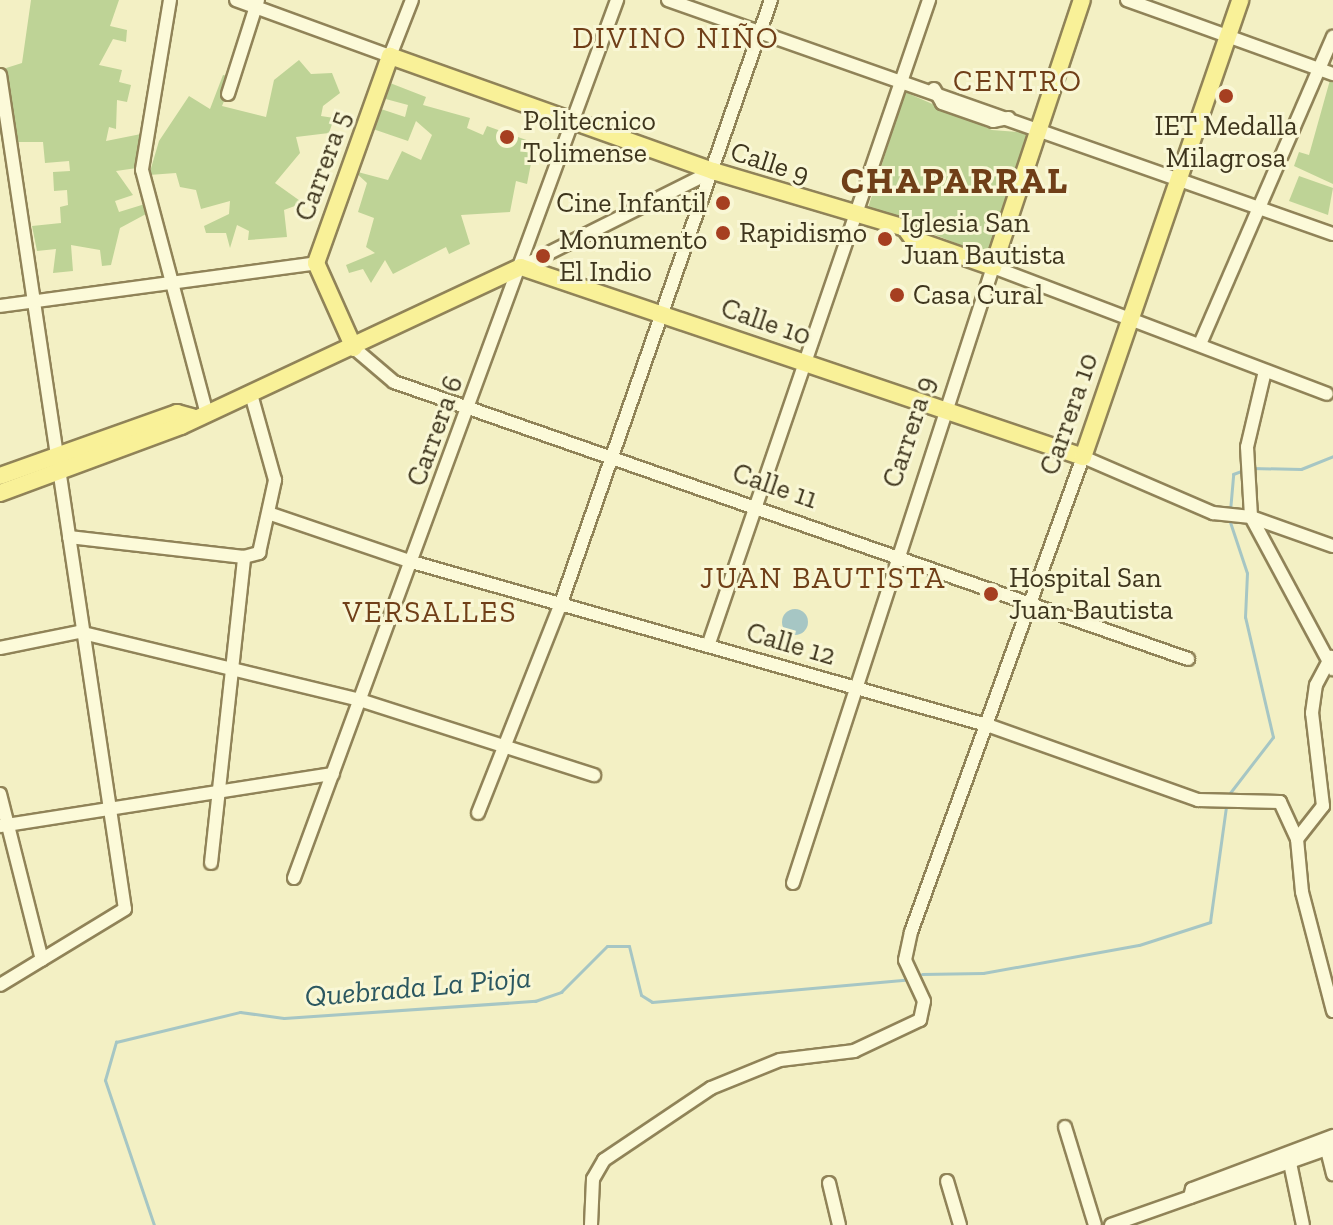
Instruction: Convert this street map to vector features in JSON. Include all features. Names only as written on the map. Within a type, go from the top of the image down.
[{"type":"main road","name":"Carrera 9","points":[[993,267],[1082,0]]},
{"type":"main road","name":"Carrera 10","points":[[1083,457],[1240,0]]},
{"type":"main road","name":"Calle 9","points":[[390,56],[713,171],[858,219],[905,228],[913,239],[993,267]]},
{"type":"main road","name":"Carrera 5","points":[[354,348],[316,263],[390,56]]},
{"type":"main road","name":"Calle 10","points":[[521,267],[1083,457]]},
{"type":"main road","points":[[0,493],[177,413],[199,414],[251,394],[521,267]]},
{"type":"main road","points":[[0,476],[59,464]]},
{"type":"street","points":[[170,0],[142,170],[174,282],[199,414]]},
{"type":"street","name":"Calle 9","points":[[236,0],[257,3],[390,56]]},
{"type":"street","name":"Carrera 5","points":[[390,56],[412,0]]},
{"type":"street","name":"Carrera 6","points":[[294,878],[470,408],[617,0]]},
{"type":"street","points":[[668,0],[903,77],[1333,234]]},
{"type":"street","points":[[478,813],[561,603],[771,0]]},
{"type":"street","points":[[708,646],[858,219],[929,0]]},
{"type":"street","points":[[1127,0],[1328,72]]},
{"type":"street","points":[[228,94],[257,3]]},
{"type":"street","points":[[1200,344],[1260,208],[1328,72],[1333,36]]},
{"type":"street","points":[[0,75],[59,464],[79,632],[125,909],[0,985]]},
{"type":"street","points":[[521,267],[713,171]]},
{"type":"street","points":[[0,306],[316,263]]},
{"type":"street","name":"Calle 9","points":[[993,267],[1327,394]]},
{"type":"street","name":"Carrera 9","points":[[793,883],[860,687],[897,554],[943,410],[993,267]]},
{"type":"street","name":"Calle 11","points":[[354,348],[394,382],[1029,599],[1188,659]]},
{"type":"street","points":[[1265,371],[1247,447],[1251,517],[1332,664],[1312,713],[1323,806],[1297,839],[1302,892],[1333,1011]]},
{"type":"street","points":[[69,537],[244,557],[259,553],[271,514],[275,480],[251,394]]},
{"type":"street","name":"Calle 10","points":[[1083,457],[1213,513],[1251,517],[1332,541]]},
{"type":"street","name":"Carrera 10","points":[[591,1225],[593,1179],[604,1160],[711,1088],[780,1060],[854,1051],[920,1020],[924,1001],[905,960],[942,843],[990,726],[1029,599],[1083,457]]},
{"type":"street","name":"Calle 12","points":[[271,514],[412,562],[990,726],[1168,790],[1216,803],[1280,802],[1291,817],[1297,839]]},
{"type":"street","points":[[211,863],[244,557]]},
{"type":"street","points":[[0,648],[79,632],[360,700],[594,775]]},
{"type":"street","points":[[4,825],[217,798],[333,774]]},
{"type":"street","points":[[0,794],[4,825],[42,960]]},
{"type":"street","points":[[1065,1127],[1095,1225]]},
{"type":"street","points":[[1190,1197],[1192,1189],[1333,1136]]},
{"type":"street","points":[[1111,1225],[1330,1148],[1333,1174]]},
{"type":"street","points":[[1290,1163],[1303,1225]]},
{"type":"street","points":[[947,1181],[960,1225]]},
{"type":"street","points":[[829,1183],[839,1225]]},
{"type":"green space","points":[[31,0],[119,0],[110,26],[127,30],[126,42],[113,39],[99,65],[122,70],[119,82],[131,85],[127,102],[117,100],[116,129],[109,127],[106,141],[141,134],[137,168],[116,171],[133,195],[115,201],[119,212],[145,204],[146,214],[120,228],[111,265],[102,266],[100,250],[71,245],[73,271],[53,273],[56,249],[37,251],[32,226],[61,223],[60,207],[68,205],[67,190],[54,191],[53,172],[70,171],[69,161],[45,163],[43,142],[15,142],[3,69],[22,63]]},
{"type":"green space","points":[[299,60],[311,74],[332,73],[340,93],[323,106],[321,116],[334,118],[329,133],[296,137],[300,153],[275,183],[303,203],[284,210],[287,237],[248,240],[249,231],[237,225],[230,248],[226,233],[206,233],[204,226],[229,214],[230,201],[201,209],[196,190],[180,187],[176,173],[149,175],[159,141],[189,96],[210,109],[223,75],[234,77],[222,106],[266,117],[274,80]]},
{"type":"green space","points":[[390,74],[390,83],[426,97],[423,105],[470,118],[467,128],[483,135],[487,126],[535,143],[527,184],[516,181],[510,212],[461,215],[470,244],[449,254],[446,247],[393,274],[385,260],[371,283],[363,269],[349,273],[346,265],[375,253],[366,247],[374,218],[358,212],[367,183],[354,171],[388,180],[402,151],[421,160],[432,135],[416,121],[408,141],[370,128],[378,108],[405,117],[408,105],[382,98]]},
{"type":"green space","points":[[1330,80],[1333,81],[1333,184],[1294,166],[1299,152],[1309,155]]},
{"type":"green space","points":[[905,92],[992,130],[1030,133],[988,256],[868,208]]},
{"type":"green space","points":[[1299,176],[1333,188],[1328,215],[1289,201]]},
{"type":"water","points":[[795,609],[804,613],[808,622],[804,631],[795,635],[786,631],[782,622],[786,613]]},
{"type":"waterway","name":"Quebrada La Pioja","points":[[1251,468],[1301,469],[1333,456]]},
{"type":"waterway","name":"Quebrada La Pioja","points":[[1230,511],[1233,474],[1244,470]]},
{"type":"waterway","name":"Quebrada La Pioja","points":[[1226,798],[1273,737],[1245,617],[1247,573],[1229,519]]},
{"type":"waterway","name":"Quebrada La Pioja","points":[[922,974],[983,973],[1139,945],[1210,922],[1226,806]]},
{"type":"waterway","name":"Quebrada La Pioja","points":[[154,1225],[105,1080],[116,1042],[240,1012],[284,1018],[535,1001],[561,992],[607,946],[629,946],[641,995],[652,1002],[905,980]]},
{"type":"place","name":"IET Medalla Milagrosa","points":[[1226,96]]},
{"type":"place","name":"Politecnico Tolimense","points":[[507,137]]},
{"type":"place","name":"Cine Infantil","points":[[723,203]]},
{"type":"place","name":"Rapidismo","points":[[723,233]]},
{"type":"place","name":"Iglesia San Juan Bautista","points":[[885,239]]},
{"type":"place","name":"Monumento El Indio","points":[[543,256]]},
{"type":"place","name":"Casa Cural","points":[[897,295]]},
{"type":"place","name":"Hospital San Juan Bautista","points":[[991,594]]},
{"type":"district","name":"DIVINO NIÑO","points":[[676,38]]},
{"type":"district","name":"CENTRO","points":[[1018,81]]},
{"type":"district","name":"CHAPARRAL","points":[[955,181]]},
{"type":"district","name":"JUAN BAUTISTA","points":[[823,578]]},
{"type":"district","name":"VERSALLES","points":[[430,612]]}]
